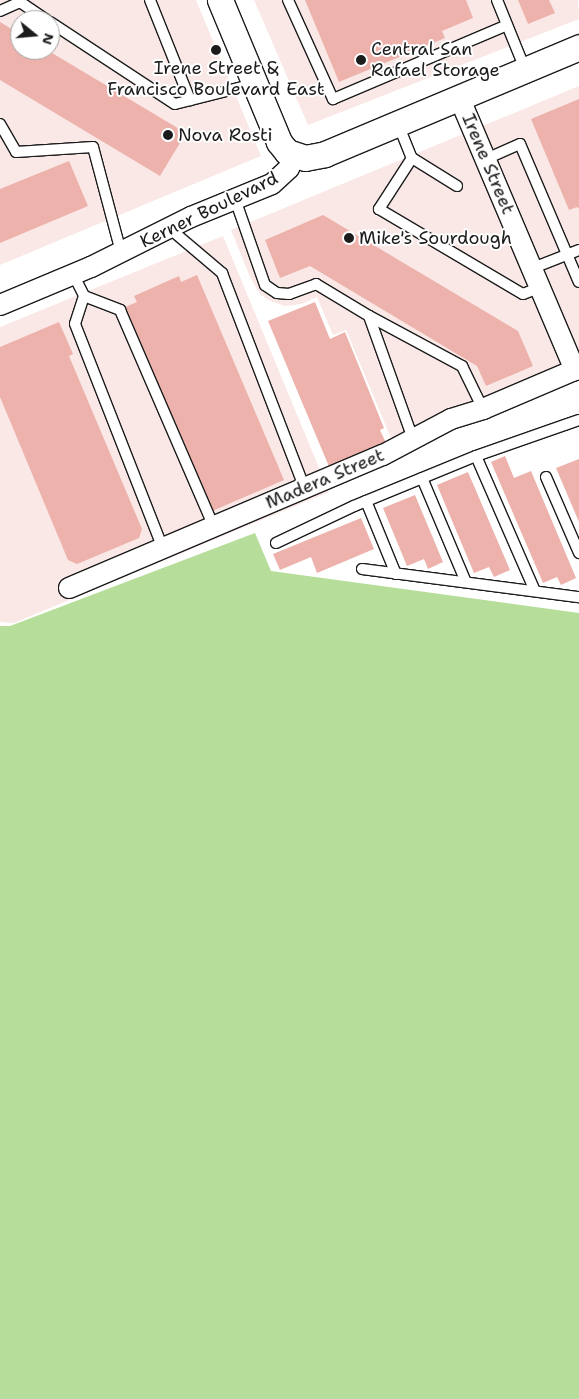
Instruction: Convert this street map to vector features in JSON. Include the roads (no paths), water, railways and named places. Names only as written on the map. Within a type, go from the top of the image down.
[{"type":"street","points":[[225,2],[255,84],[279,142],[287,152],[295,156]]},
{"type":"street","name":"Kerner Boulevard","points":[[0,305],[73,274],[169,228],[277,180],[289,168],[295,156],[305,158],[325,154],[579,47]]},
{"type":"street","name":"Irene Street","points":[[459,97],[578,373]]},
{"type":"street","name":"Madera Street","points":[[70,588],[383,455],[451,419],[578,373]]},
{"type":"lane","points":[[150,0],[190,100]]},
{"type":"lane","points":[[288,0],[333,99],[507,26]]},
{"type":"lane","points":[[497,0],[525,69]]},
{"type":"lane","points":[[0,11],[23,1],[35,10]]},
{"type":"lane","points":[[60,28],[175,104],[255,84]]},
{"type":"lane","points":[[398,123],[412,158],[457,186]]},
{"type":"lane","points":[[0,124],[16,152],[94,147],[121,252]]},
{"type":"lane","points":[[486,159],[520,144],[579,282]]},
{"type":"lane","points":[[412,158],[379,208],[522,294],[541,287]]},
{"type":"lane","points":[[235,199],[265,285],[277,293],[289,294],[316,284],[369,316],[462,366],[483,409]]},
{"type":"lane","points":[[169,228],[222,273],[305,489]]},
{"type":"lane","points":[[533,268],[579,250]]},
{"type":"lane","points":[[73,274],[84,296],[120,310],[214,527]]},
{"type":"lane","points":[[84,296],[75,324],[162,549]]},
{"type":"lane","points":[[369,316],[413,439]]},
{"type":"lane","points":[[276,543],[366,501],[476,456],[579,420]]},
{"type":"lane","points":[[476,456],[535,591]]},
{"type":"lane","points":[[546,477],[579,553]]},
{"type":"lane","points":[[422,478],[466,582]]},
{"type":"lane","points":[[366,501],[396,574]]},
{"type":"lane","points":[[362,569],[579,596]]},
{"type":"place","name":"Irene Street & Francisco Boulevard East","points":[[216,50]]},
{"type":"place","name":"Central San Rafael Storage","points":[[361,60]]},
{"type":"place","name":"Nova Rosti","points":[[168,135]]},
{"type":"place","name":"Mike's Sourdough","points":[[349,238]]}]
